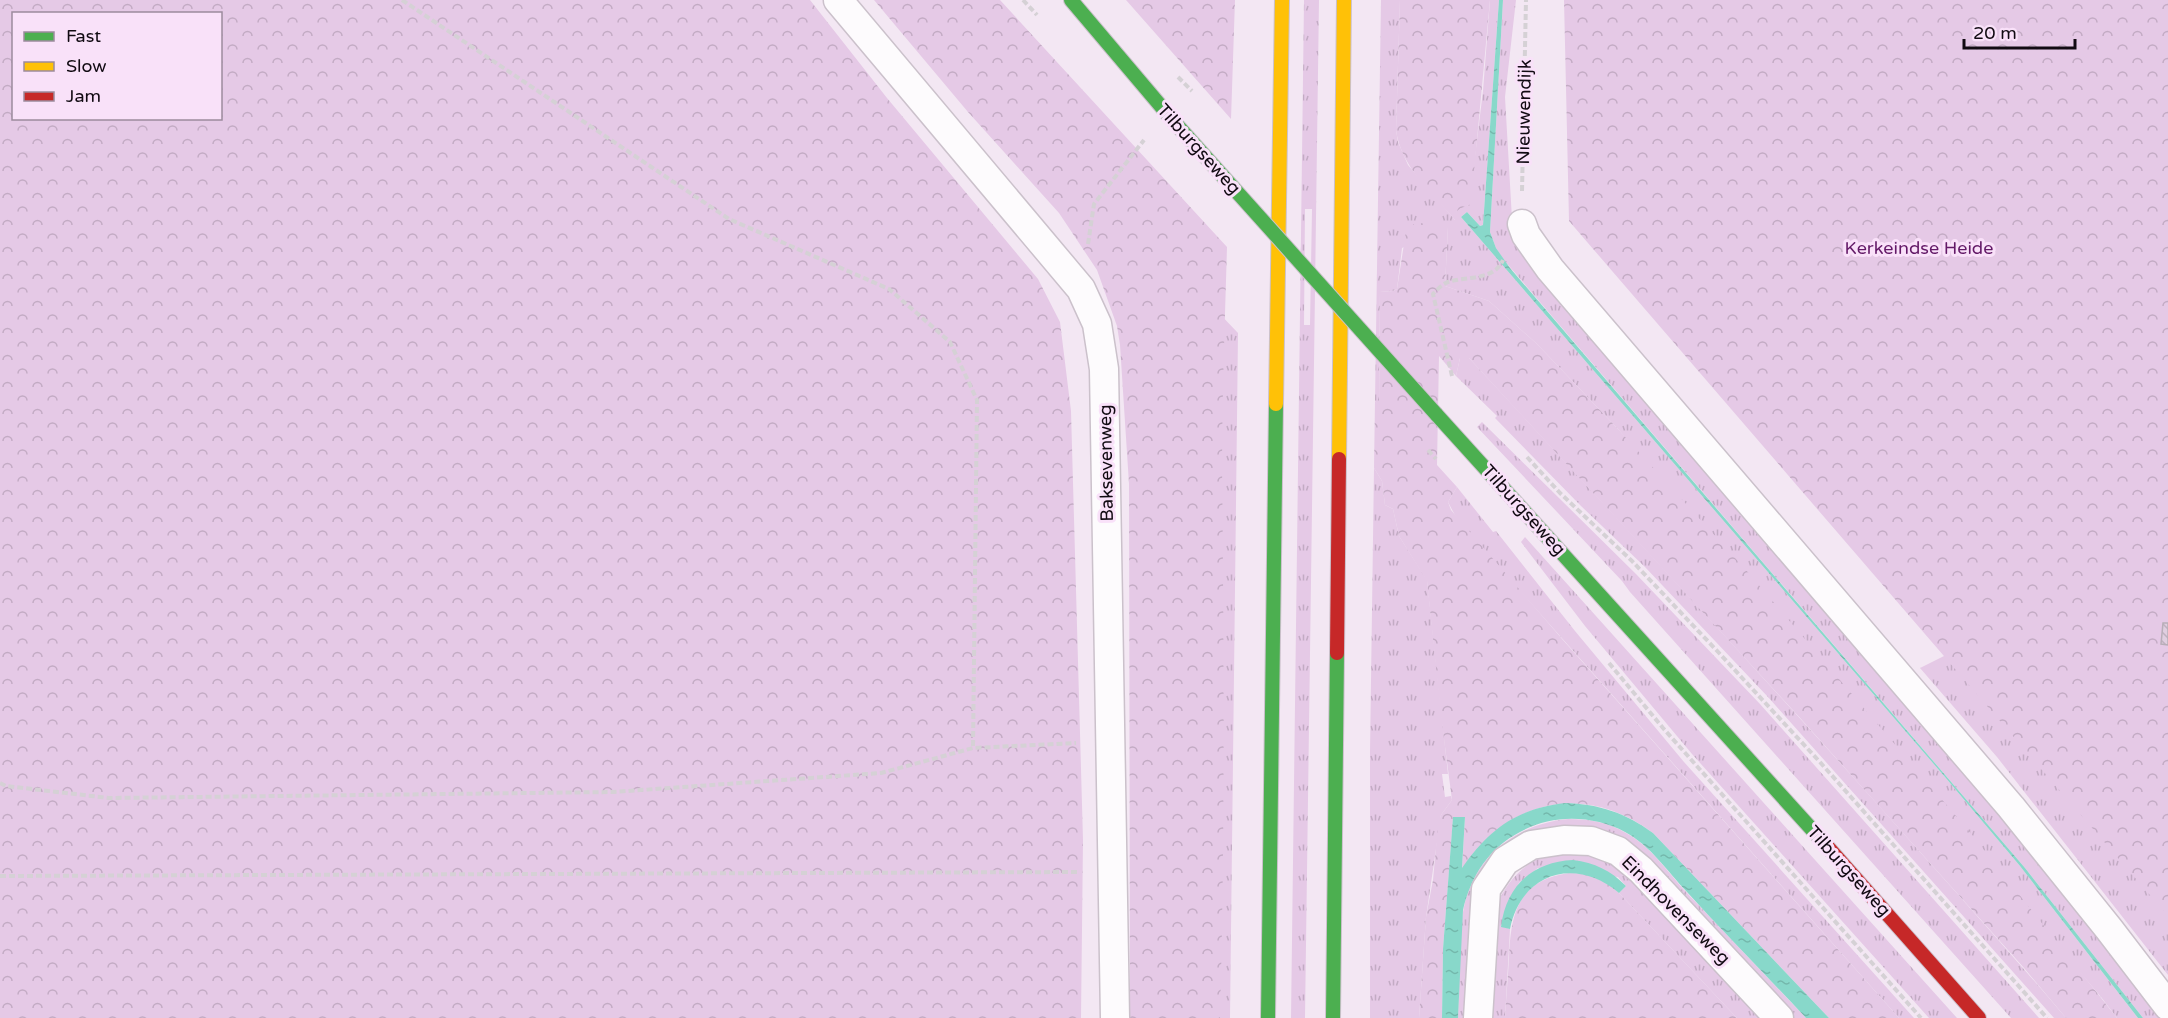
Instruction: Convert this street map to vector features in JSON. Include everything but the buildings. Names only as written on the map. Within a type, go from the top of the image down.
[{"type":"main road","name":"Tilburgseweg","points":[[1071,0],[1176,124],[1857,879],[1979,1018]]},
{"type":"main road","points":[[1268,1018],[1282,0]]},
{"type":"main road","points":[[1333,1018],[1344,0]]},
{"type":"street","name":"Baksevenweg","points":[[838,0],[1081,289],[1097,324],[1104,369],[1115,1018]]},
{"type":"street","points":[[1522,224],[1526,235],[1550,269],[2011,807],[2168,1006]]},
{"type":"street","name":"Eindhovenseweg","points":[[1478,1018],[1486,889],[1505,861],[1532,845],[1564,840],[1591,841],[1618,851],[1641,870],[1779,1018]]},
{"type":"path","points":[[402,0],[729,219],[889,289],[950,342],[976,400],[973,748]]},
{"type":"path","name":"Nieuwendijk","points":[[1522,224],[1526,0]]},
{"type":"path","points":[[1094,204],[1146,136]]},
{"type":"path","points":[[1453,378],[1433,294],[1446,283],[1483,276],[1501,264]]},
{"type":"path","points":[[1560,492],[1632,561],[1728,662],[2047,1018]]},
{"type":"path","points":[[1604,657],[1664,728],[1922,1018]]},
{"type":"path","points":[[0,783],[6,786],[109,798],[613,792],[881,773],[973,748],[1110,741]]},
{"type":"path","points":[[0,876],[1113,872]]},
{"type":"green space","points":[[0,0],[810,0],[887,98],[1038,279],[1060,322],[1071,411],[1083,840],[1081,1018],[0,1018]]},
{"type":"green space","points":[[874,0],[1000,0],[1227,247],[1222,438],[1224,742],[1220,1018],[1130,1018],[1129,484],[1117,326],[1097,270],[1059,213],[968,112]]},
{"type":"green space","points":[[1126,0],[1235,0],[1231,119]]},
{"type":"green space","points":[[1304,0],[1319,0],[1305,1018],[1291,1018]],"holes":[[[1305,209],[1312,209],[1310,325],[1304,325]]]},
{"type":"green space","points":[[1381,0],[1400,0],[1396,130],[1398,142],[1408,165],[1455,220],[1458,209],[1469,205],[1483,91],[1490,0],[1499,0],[1483,225],[1480,226],[1467,212],[1461,217],[1945,777],[2020,866],[2138,1018],[2117,1018],[1618,429],[1537,344],[1489,301],[1445,286],[1448,227],[1402,248],[1397,289],[1380,292],[1379,405],[1375,401]]},
{"type":"green space","points":[[1400,0],[1490,0],[1471,204],[1457,211],[1456,221],[1419,179],[1404,156],[1399,143],[1396,130]]},
{"type":"green space","points":[[1503,0],[1516,0],[1505,97],[1512,219],[2164,1018],[2143,1018],[2025,868],[1503,259],[1490,232]]},
{"type":"green space","name":"Kerkeindse Heide","points":[[1564,0],[2168,0],[2168,916],[1569,221]]},
{"type":"green space","points":[[1424,223],[1448,227],[1445,286],[1489,301],[1537,344],[1618,429],[1746,570],[1968,830],[2117,1018],[2066,1018],[1801,719],[1469,358],[1460,358],[1456,376],[1439,356],[1437,465],[1457,487],[1448,502],[1451,510],[1563,640],[1899,1018],[1829,1018],[1653,833],[1627,817],[1601,807],[1575,804],[1549,806],[1525,813],[1501,827],[1480,845],[1462,869],[1465,817],[1453,818],[1443,949],[1442,1018],[1419,1018],[1426,917],[1433,880],[1438,825],[1441,815],[1452,800],[1427,581],[1399,536],[1393,509],[1385,505],[1382,481],[1374,468],[1375,401],[1379,404],[1380,292],[1397,289],[1406,231],[1414,224]]},
{"type":"green space","points":[[1216,310],[1238,333],[1230,1018],[1203,1018]]},
{"type":"green space","points":[[1460,358],[1469,358],[1624,526],[1880,807],[2066,1018],[2054,1018],[1768,697],[1645,567],[1581,506],[1495,418],[1497,416],[1456,376]]},
{"type":"green space","points":[[1482,422],[1636,574],[1760,704],[2039,1018],[2011,1018],[1622,581],[1477,427]]},
{"type":"green space","points":[[2168,452],[2168,975],[1997,757],[1920,668],[1944,656]]},
{"type":"green space","points":[[1374,468],[1382,481],[1385,505],[1393,509],[1399,536],[1427,580],[1448,774],[1442,774],[1445,797],[1451,796],[1452,800],[1441,815],[1426,917],[1419,1018],[1370,1018],[1370,752]]},
{"type":"green space","points":[[1457,487],[1493,532],[1496,531],[1575,631],[1684,762],[1914,1018],[1899,1018],[1458,521],[1448,502]]},
{"type":"green space","points":[[1525,537],[1957,1018],[1929,1018],[1692,754],[1585,626],[1521,542]]},
{"type":"green space","points":[[1568,819],[1612,826],[1644,845],[1806,1018],[1794,1018],[1647,863],[1626,846],[1507,855],[1467,1018],[1458,1018],[1462,920],[1470,888],[1478,872],[1501,845],[1516,835],[1549,822]]},
{"type":"green space","points":[[1557,853],[1587,853],[1621,868],[1765,1018],[1737,1018],[1619,893],[1626,886],[1618,877],[1538,868],[1519,883],[1501,926],[1510,929],[1505,1018],[1488,1018],[1497,904],[1501,896],[1517,874],[1539,858]]},
{"type":"green space","points":[[1569,873],[1596,878],[1619,893],[1737,1018],[1505,1018],[1510,941],[1515,913],[1528,891],[1538,883]]},
{"type":"water","points":[[1499,0],[1503,0],[1490,232],[1496,248],[1510,268],[2025,868],[2143,1018],[2138,1018],[2020,866],[1945,777],[1461,217],[1467,212],[1480,226],[1483,225]]},
{"type":"water","points":[[1565,803],[1589,805],[1612,811],[1633,820],[1653,833],[1829,1018],[1806,1018],[1643,844],[1613,826],[1572,819],[1545,822],[1520,832],[1499,846],[1483,864],[1471,886],[1463,910],[1458,1018],[1442,1018],[1443,949],[1453,817],[1465,817],[1462,868],[1483,842],[1506,823],[1533,810]]},
{"type":"water","points":[[1573,860],[1602,868],[1626,886],[1619,893],[1585,875],[1568,873],[1552,876],[1538,883],[1525,895],[1516,910],[1510,929],[1501,927],[1509,900],[1515,888],[1524,879],[1545,866]]},
{"type":"traffic: fast","points":[[1071,0],[1176,124]]},
{"type":"traffic: fast","points":[[1176,124],[1436,414]]},
{"type":"traffic: fast","points":[[1268,1018],[1276,404]]},
{"type":"traffic: fast","points":[[1436,414],[1826,845]]},
{"type":"traffic: fast","points":[[1333,1018],[1337,653]]},
{"type":"traffic: slow","points":[[1276,404],[1282,0]]},
{"type":"traffic: slow","points":[[1339,459],[1344,0]]},
{"type":"traffic: jam","points":[[1337,653],[1339,459]]},
{"type":"traffic: jam","points":[[1826,845],[1979,1018]]}]
